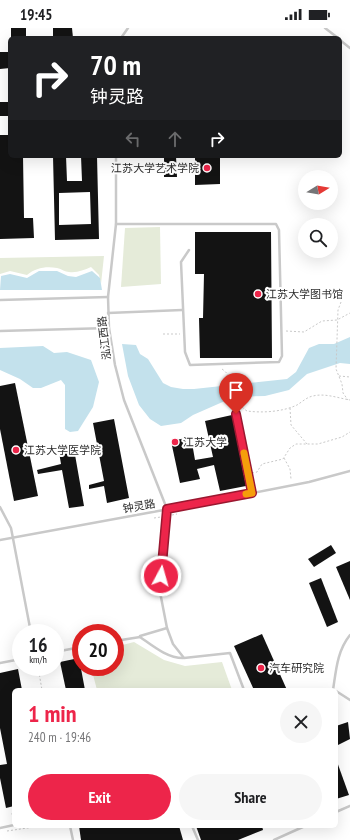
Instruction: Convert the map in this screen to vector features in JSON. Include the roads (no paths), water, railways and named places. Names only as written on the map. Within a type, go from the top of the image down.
[{"type":"lane","points":[[325,28],[335,36]]},
{"type":"lane","points":[[342,41],[350,48]]},
{"type":"lane","name":"泓江西路","points":[[116,158],[116,224],[108,297],[109,328],[115,365],[124,400],[167,509]]},
{"type":"lane","points":[[116,224],[276,224],[279,230],[282,356],[279,362],[190,365],[185,352],[180,262],[189,250]]},
{"type":"lane","points":[[0,300],[108,297]]},
{"type":"lane","points":[[108,313],[182,310]]},
{"type":"lane","points":[[0,331],[109,328]]},
{"type":"lane","points":[[236,414],[252,493]]},
{"type":"lane","name":"钟灵路","points":[[0,540],[252,493],[350,472]]},
{"type":"lane","points":[[0,507],[11,528],[29,624]]},
{"type":"lane","points":[[167,509],[160,592],[167,628],[173,644],[184,658]]},
{"type":"lane","points":[[124,640],[140,637],[167,628]]},
{"type":"lane","points":[[334,688],[339,656],[346,640],[350,635]]},
{"type":"lane","points":[[140,637],[175,658],[230,653],[243,688]]},
{"type":"lane","points":[[0,663],[12,661]]},
{"type":"lane","points":[[338,692],[350,700]]},
{"type":"lane","points":[[338,811],[350,806]]},
{"type":"lane","points":[[0,828],[12,825]]},
{"type":"lane","points":[[70,828],[73,840]]},
{"type":"lane","points":[[193,828],[198,840]]},
{"type":"lane","points":[[274,840],[301,828]]},
{"type":"water","points":[[39,271],[57,271],[68,276],[76,277],[92,271],[100,278],[102,290],[0,290],[1,276],[10,274],[27,278]]},
{"type":"water","points":[[350,337],[350,364],[340,363],[307,374],[289,390],[265,396],[234,397],[193,415],[181,423],[161,426],[150,419],[139,405],[128,376],[122,344],[136,345],[140,354],[148,359],[163,383],[171,387],[194,389],[287,379],[296,372],[309,348],[319,344],[334,344]]},
{"type":"water","points":[[43,346],[54,353],[67,352],[91,360],[99,382],[93,407],[78,431],[70,432],[65,429],[65,385],[61,380],[41,388],[33,388],[20,379],[0,370],[0,348]]},
{"type":"place","name":"江苏大学艺术学院","points":[[207,168]]},
{"type":"place","name":"江苏大学图书馆","points":[[258,294]]},
{"type":"place","name":"江苏大学","points":[[175,442]]},
{"type":"place","name":"江苏大学医学院","points":[[16,450]]},
{"type":"place","name":"汽车研究院","points":[[261,668]]}]
